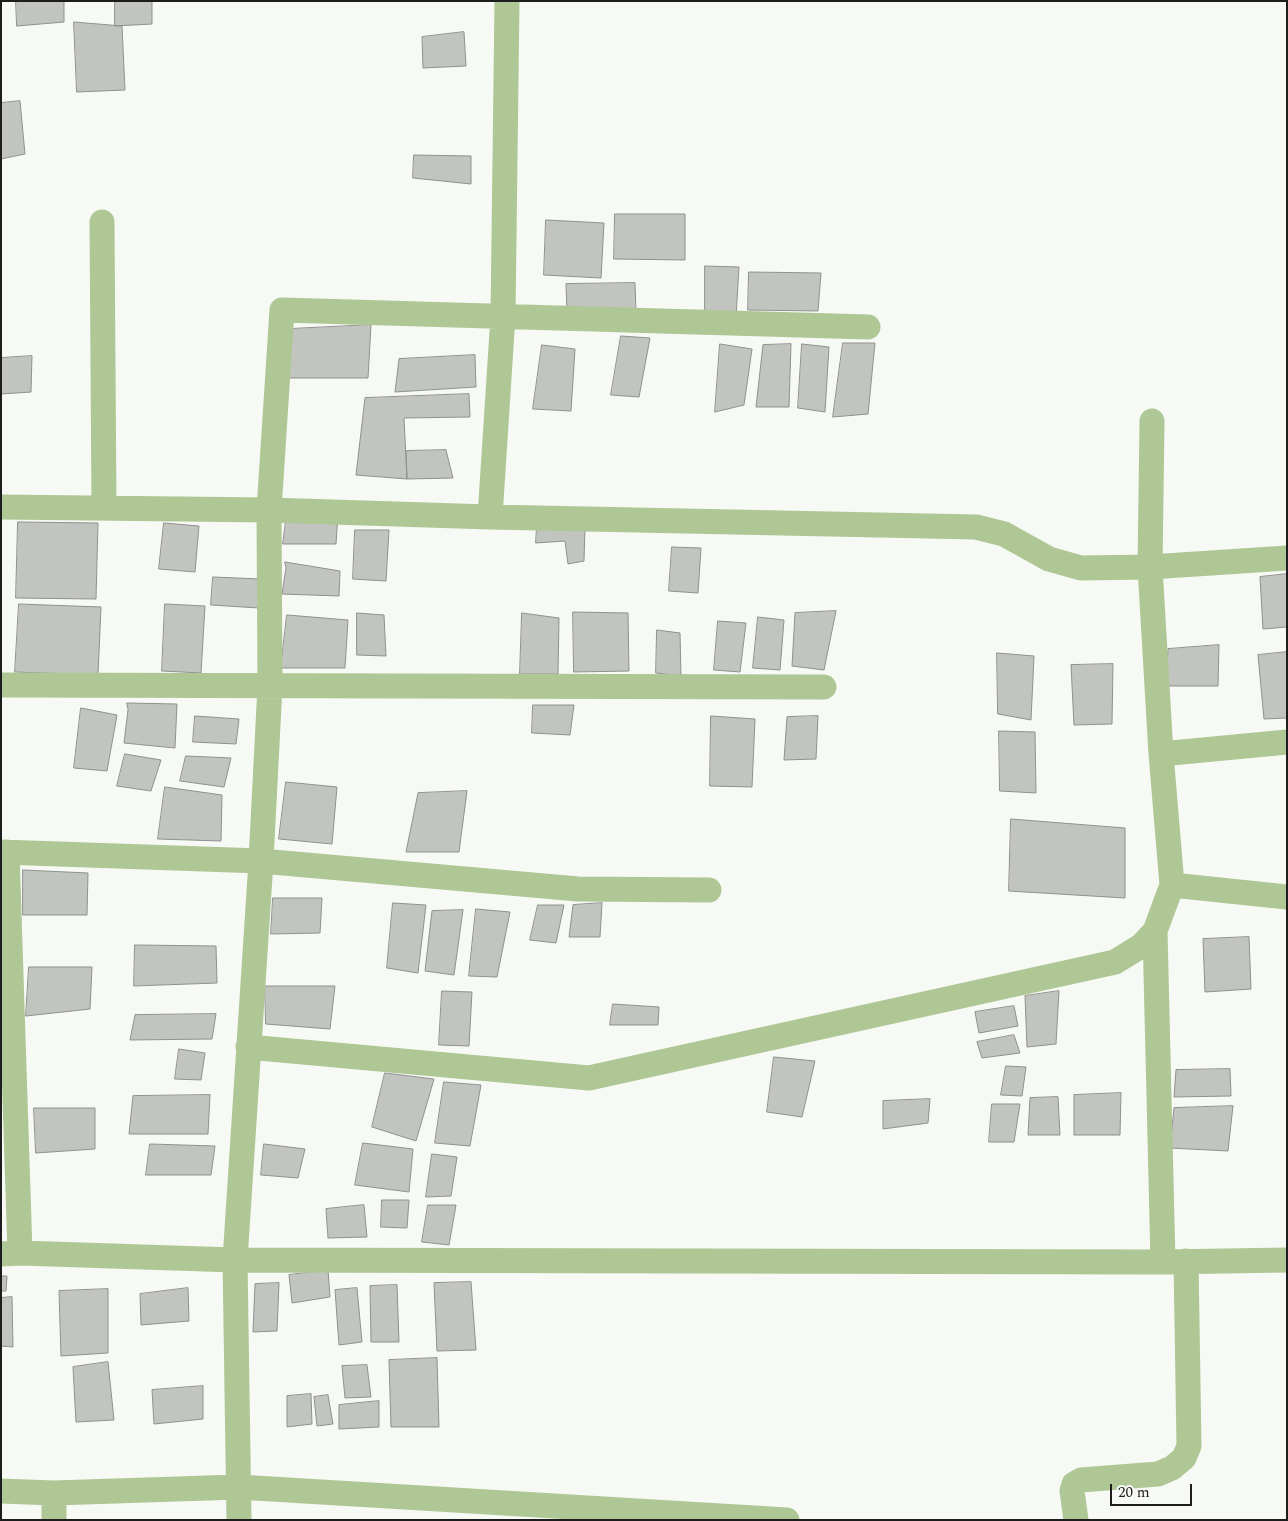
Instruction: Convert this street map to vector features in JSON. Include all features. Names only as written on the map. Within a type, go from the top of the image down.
[{"type":"street","points":[[490,517],[503,316],[507,1]]},
{"type":"street","points":[[102,222],[104,507]]},
{"type":"street","points":[[239,1520],[235,1260],[261,861],[270,686],[269,510],[282,310],[868,327]]},
{"type":"street","points":[[1076,1520],[1072,1490],[1074,1484],[1081,1480],[1158,1474],[1172,1468],[1184,1458],[1189,1446],[1174,1262],[1156,931],[1172,885],[1161,754],[1150,567],[1152,421]]},
{"type":"street","points":[[1,507],[269,510],[490,517],[976,527],[1004,534],[1049,559],[1081,568],[1150,567],[1287,558]]},
{"type":"street","points":[[1,685],[824,687]]},
{"type":"street","points":[[1161,754],[1287,742]]},
{"type":"street","points":[[709,890],[578,889],[261,861],[4,852],[10,1254],[235,1260],[1174,1262],[1287,1260]]},
{"type":"street","points":[[1172,885],[1287,898]]},
{"type":"street","points":[[248,1047],[589,1078],[1115,962],[1141,946],[1156,931]]},
{"type":"street","points":[[1,1491],[54,1493],[238,1487],[787,1520]]},
{"type":"street","points":[[54,1493],[54,1520]]},
{"type":"building","points":[[16,1],[64,1],[64,22],[17,26]]},
{"type":"building","points":[[115,1],[152,1],[152,24],[115,26]]},
{"type":"building","points":[[74,22],[122,26],[125,90],[77,92]]},
{"type":"building","points":[[464,32],[466,66],[423,68],[422,37]]},
{"type":"building","points":[[20,101],[25,154],[1,159],[1,103]]},
{"type":"building","points":[[414,155],[471,156],[471,184],[413,178]]},
{"type":"building","points":[[615,214],[685,214],[685,260],[614,259]]},
{"type":"building","points":[[546,220],[604,223],[601,278],[544,275]]},
{"type":"building","points":[[705,266],[739,267],[736,317],[705,315]]},
{"type":"building","points":[[749,272],[821,273],[818,311],[748,310]]},
{"type":"building","points":[[635,283],[636,312],[567,314],[566,284]]},
{"type":"building","points":[[371,325],[368,378],[287,378],[289,329]]},
{"type":"building","points":[[621,336],[650,338],[639,397],[611,395]]},
{"type":"building","points":[[843,343],[875,343],[868,414],[833,417]]},
{"type":"building","points":[[720,344],[752,349],[744,405],[715,412]]},
{"type":"building","points":[[791,344],[789,407],[756,407],[763,345]]},
{"type":"building","points":[[802,344],[829,347],[825,412],[798,408]]},
{"type":"building","points":[[542,345],[575,349],[571,411],[533,409]]},
{"type":"building","points":[[475,355],[476,387],[395,392],[399,359]]},
{"type":"building","points":[[32,356],[31,392],[1,394],[1,358]]},
{"type":"building","points":[[469,394],[470,417],[404,418],[407,479],[356,475],[365,398]]},
{"type":"building","points":[[446,450],[453,478],[407,479],[406,451]]},
{"type":"building","points":[[287,513],[338,514],[336,544],[283,544]]},
{"type":"building","points":[[18,522],[98,523],[96,599],[16,598]]},
{"type":"building","points":[[164,523],[199,526],[195,572],[159,569]]},
{"type":"building","points":[[537,526],[585,527],[584,561],[568,564],[565,541],[536,543]]},
{"type":"building","points":[[355,530],[389,530],[386,581],[353,579]]},
{"type":"building","points":[[672,547],[701,548],[698,593],[669,591]]},
{"type":"building","points":[[285,562],[340,571],[339,596],[282,594],[286,568]]},
{"type":"building","points":[[1287,574],[1287,627],[1263,629],[1260,577]]},
{"type":"building","points":[[213,577],[261,579],[259,608],[211,605]]},
{"type":"building","points":[[19,604],[101,607],[98,675],[15,672]]},
{"type":"building","points":[[165,604],[205,606],[201,673],[162,671]]},
{"type":"building","points":[[836,611],[824,670],[792,666],[795,613]]},
{"type":"building","points":[[573,612],[628,613],[629,671],[574,672]]},
{"type":"building","points":[[357,613],[384,615],[386,656],[357,655]]},
{"type":"building","points":[[522,613],[559,618],[558,674],[520,674]]},
{"type":"building","points":[[287,615],[348,620],[345,668],[281,668]]},
{"type":"building","points":[[758,617],[784,620],[780,670],[753,668]]},
{"type":"building","points":[[718,621],[746,623],[740,672],[714,670]]},
{"type":"building","points":[[657,630],[680,633],[681,676],[656,673]]},
{"type":"building","points":[[1219,645],[1218,686],[1166,686],[1168,649]]},
{"type":"building","points":[[1287,652],[1287,718],[1264,719],[1258,655]]},
{"type":"building","points":[[997,653],[1034,656],[1031,720],[998,714]]},
{"type":"building","points":[[1113,664],[1112,724],[1074,725],[1071,665]]},
{"type":"building","points":[[127,703],[177,704],[175,748],[124,743],[128,710]]},
{"type":"building","points":[[533,705],[574,705],[570,735],[532,733]]},
{"type":"building","points":[[81,708],[117,715],[107,771],[74,768]]},
{"type":"building","points":[[195,716],[239,719],[236,744],[193,742]]},
{"type":"building","points":[[711,716],[755,719],[752,787],[710,786]]},
{"type":"building","points":[[818,716],[816,759],[784,760],[787,717]]},
{"type":"building","points":[[999,731],[1035,732],[1036,793],[1000,791]]},
{"type":"building","points":[[125,754],[161,760],[151,791],[117,786]]},
{"type":"building","points":[[186,756],[231,758],[224,787],[180,781]]},
{"type":"building","points":[[286,782],[337,787],[332,844],[279,839]]},
{"type":"building","points":[[165,787],[222,795],[221,841],[158,839]]},
{"type":"building","points":[[467,791],[459,852],[406,852],[418,793]]},
{"type":"building","points":[[1011,819],[1125,828],[1125,898],[1009,891]]},
{"type":"building","points":[[23,870],[88,873],[87,915],[23,915]]},
{"type":"building","points":[[273,898],[322,898],[320,933],[271,934]]},
{"type":"building","points":[[393,903],[426,905],[418,973],[387,968]]},
{"type":"building","points":[[602,903],[600,937],[569,937],[573,905]]},
{"type":"building","points":[[538,905],[564,905],[556,943],[530,940]]},
{"type":"building","points":[[476,909],[510,912],[497,977],[469,976]]},
{"type":"building","points":[[463,910],[454,975],[425,971],[432,911]]},
{"type":"building","points":[[1249,937],[1251,989],[1205,992],[1203,939]]},
{"type":"building","points":[[135,945],[216,946],[217,983],[134,986]]},
{"type":"building","points":[[29,967],[92,967],[90,1009],[26,1016]]},
{"type":"building","points":[[265,986],[335,986],[330,1029],[266,1024]]},
{"type":"building","points":[[442,991],[472,992],[469,1046],[439,1045]]},
{"type":"building","points":[[1059,991],[1056,1044],[1027,1047],[1025,996]]},
{"type":"building","points":[[613,1004],[659,1007],[658,1025],[610,1025]]},
{"type":"building","points":[[1014,1006],[1018,1026],[979,1033],[975,1012]]},
{"type":"building","points":[[216,1014],[212,1039],[130,1040],[135,1015]]},
{"type":"building","points":[[1014,1035],[1020,1053],[982,1058],[977,1042]]},
{"type":"building","points":[[179,1049],[205,1053],[201,1080],[175,1079]]},
{"type":"building","points":[[774,1057],[815,1061],[802,1117],[767,1112]]},
{"type":"building","points":[[1006,1066],[1026,1067],[1022,1096],[1001,1095]]},
{"type":"building","points":[[1230,1069],[1231,1096],[1174,1097],[1176,1070]]},
{"type":"building","points":[[385,1073],[434,1079],[416,1141],[372,1127]]},
{"type":"building","points":[[444,1082],[481,1085],[470,1146],[435,1143]]},
{"type":"building","points":[[1121,1093],[1120,1135],[1074,1135],[1074,1095]]},
{"type":"building","points":[[210,1095],[208,1134],[129,1134],[133,1096]]},
{"type":"building","points":[[1058,1097],[1060,1135],[1028,1135],[1030,1098]]},
{"type":"building","points":[[930,1099],[928,1123],[883,1129],[883,1101]]},
{"type":"building","points":[[992,1104],[1020,1104],[1014,1142],[989,1142]]},
{"type":"building","points":[[1233,1106],[1228,1151],[1170,1148],[1174,1108]]},
{"type":"building","points":[[34,1108],[95,1108],[95,1149],[36,1153]]},
{"type":"building","points":[[363,1143],[413,1149],[409,1192],[355,1185]]},
{"type":"building","points":[[150,1144],[215,1146],[211,1175],[146,1175]]},
{"type":"building","points":[[264,1144],[305,1149],[298,1178],[261,1175]]},
{"type":"building","points":[[432,1154],[457,1157],[451,1196],[426,1197]]},
{"type":"building","points":[[382,1200],[409,1200],[407,1228],[381,1227]]},
{"type":"building","points":[[364,1205],[367,1237],[328,1238],[326,1209]]},
{"type":"building","points":[[428,1205],[456,1205],[449,1245],[422,1242]]},
{"type":"building","points":[[328,1270],[330,1297],[292,1303],[289,1275]]},
{"type":"building","points":[[1,1276],[7,1276],[6,1291],[1,1291]]},
{"type":"building","points":[[471,1282],[476,1350],[437,1351],[434,1283]]},
{"type":"building","points":[[279,1283],[277,1331],[253,1332],[255,1284]]},
{"type":"building","points":[[397,1285],[399,1342],[371,1342],[370,1286]]},
{"type":"building","points":[[188,1288],[189,1321],[141,1325],[140,1294]]},
{"type":"building","points":[[357,1288],[362,1342],[339,1345],[335,1290]]},
{"type":"building","points":[[108,1289],[108,1353],[61,1356],[59,1291]]},
{"type":"building","points":[[12,1297],[13,1347],[1,1346],[1,1298]]},
{"type":"building","points":[[437,1358],[439,1427],[391,1427],[389,1360]]},
{"type":"building","points":[[108,1362],[114,1420],[76,1422],[73,1367]]},
{"type":"building","points":[[367,1365],[371,1397],[345,1398],[342,1366]]},
{"type":"building","points":[[203,1386],[203,1419],[154,1424],[152,1390]]},
{"type":"building","points":[[311,1394],[312,1424],[287,1427],[287,1396]]},
{"type":"building","points":[[328,1395],[333,1424],[317,1426],[314,1397]]},
{"type":"building","points":[[379,1401],[379,1427],[339,1429],[339,1405]]}]
